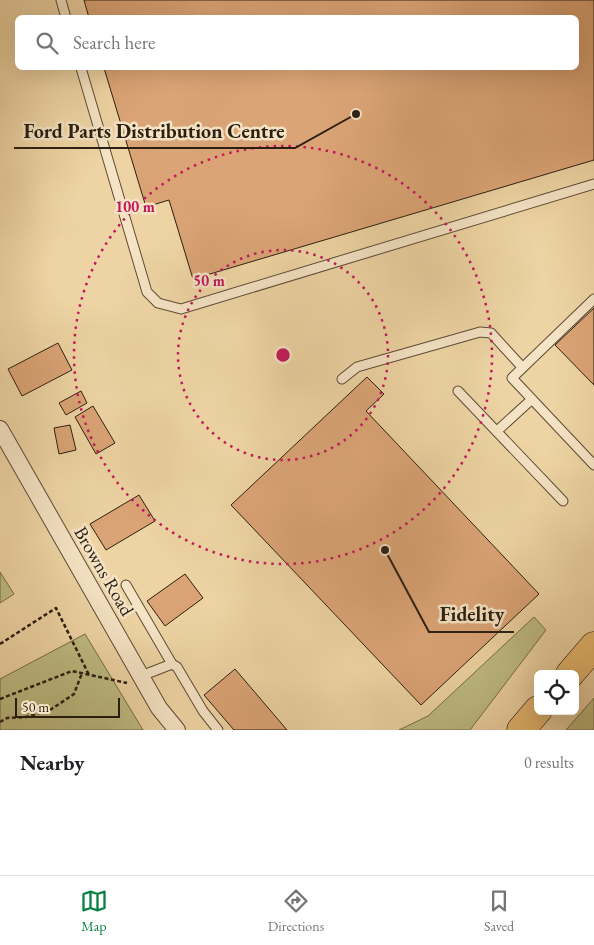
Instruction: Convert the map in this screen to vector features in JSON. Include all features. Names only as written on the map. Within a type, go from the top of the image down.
[{"type":"highway","points":[[573,670],[594,646]]},
{"type":"highway","points":[[521,730],[534,715]]},
{"type":"street","name":"Browns Road","points":[[0,429],[144,682],[160,708],[177,730]]},
{"type":"lane","points":[[61,0],[65,15]]},
{"type":"lane","points":[[82,70],[147,292],[158,303],[181,309],[594,184]]},
{"type":"lane","points":[[594,299],[512,378],[530,400],[594,465]]},
{"type":"lane","points":[[342,379],[357,367],[480,332],[491,333],[522,367]]},
{"type":"lane","points":[[458,391],[563,501]]},
{"type":"lane","points":[[497,431],[530,400]]},
{"type":"lane","points":[[126,585],[172,664],[177,667],[203,711],[218,730]]},
{"type":"lane","points":[[144,682],[172,664]]},
{"type":"path","points":[[0,644],[56,608],[89,675]]},
{"type":"path","points":[[0,699],[72,671],[144,682]]},
{"type":"path","points":[[0,722],[7,718],[26,716],[50,710],[74,694],[82,673]]},
{"type":"shaded area","points":[[0,572],[14,594],[0,603]]},
{"type":"shaded area","points":[[534,617],[546,630],[470,730],[399,730],[428,716]]},
{"type":"shaded area","points":[[85,634],[143,730],[0,730],[0,679]]},
{"type":"shaded area","points":[[594,698],[594,730],[566,730]]},
{"type":"building","points":[[84,0],[594,0],[594,160],[193,279],[169,200],[146,207],[105,70],[579,70],[579,15],[88,15]]},
{"type":"building","points":[[594,308],[594,385],[555,345]]},
{"type":"building","points":[[58,343],[72,370],[22,396],[8,369]]},
{"type":"building","points":[[367,377],[384,394],[366,411],[539,594],[421,705],[231,505]]},
{"type":"building","points":[[81,391],[87,403],[66,415],[59,403]]},
{"type":"building","points":[[93,406],[115,443],[96,454],[75,417]]},
{"type":"building","points":[[70,425],[76,450],[59,454],[54,428]]},
{"type":"building","points":[[139,495],[155,521],[106,550],[90,524]]},
{"type":"building","points":[[185,574],[203,598],[165,626],[147,601]]},
{"type":"building","points":[[235,669],[287,730],[234,730],[204,695]]},
{"type":"place","name":"Ford Parts Distribution Centre","points":[[356,114]]},
{"type":"place","name":"Fidelity","points":[[385,550]]}]
